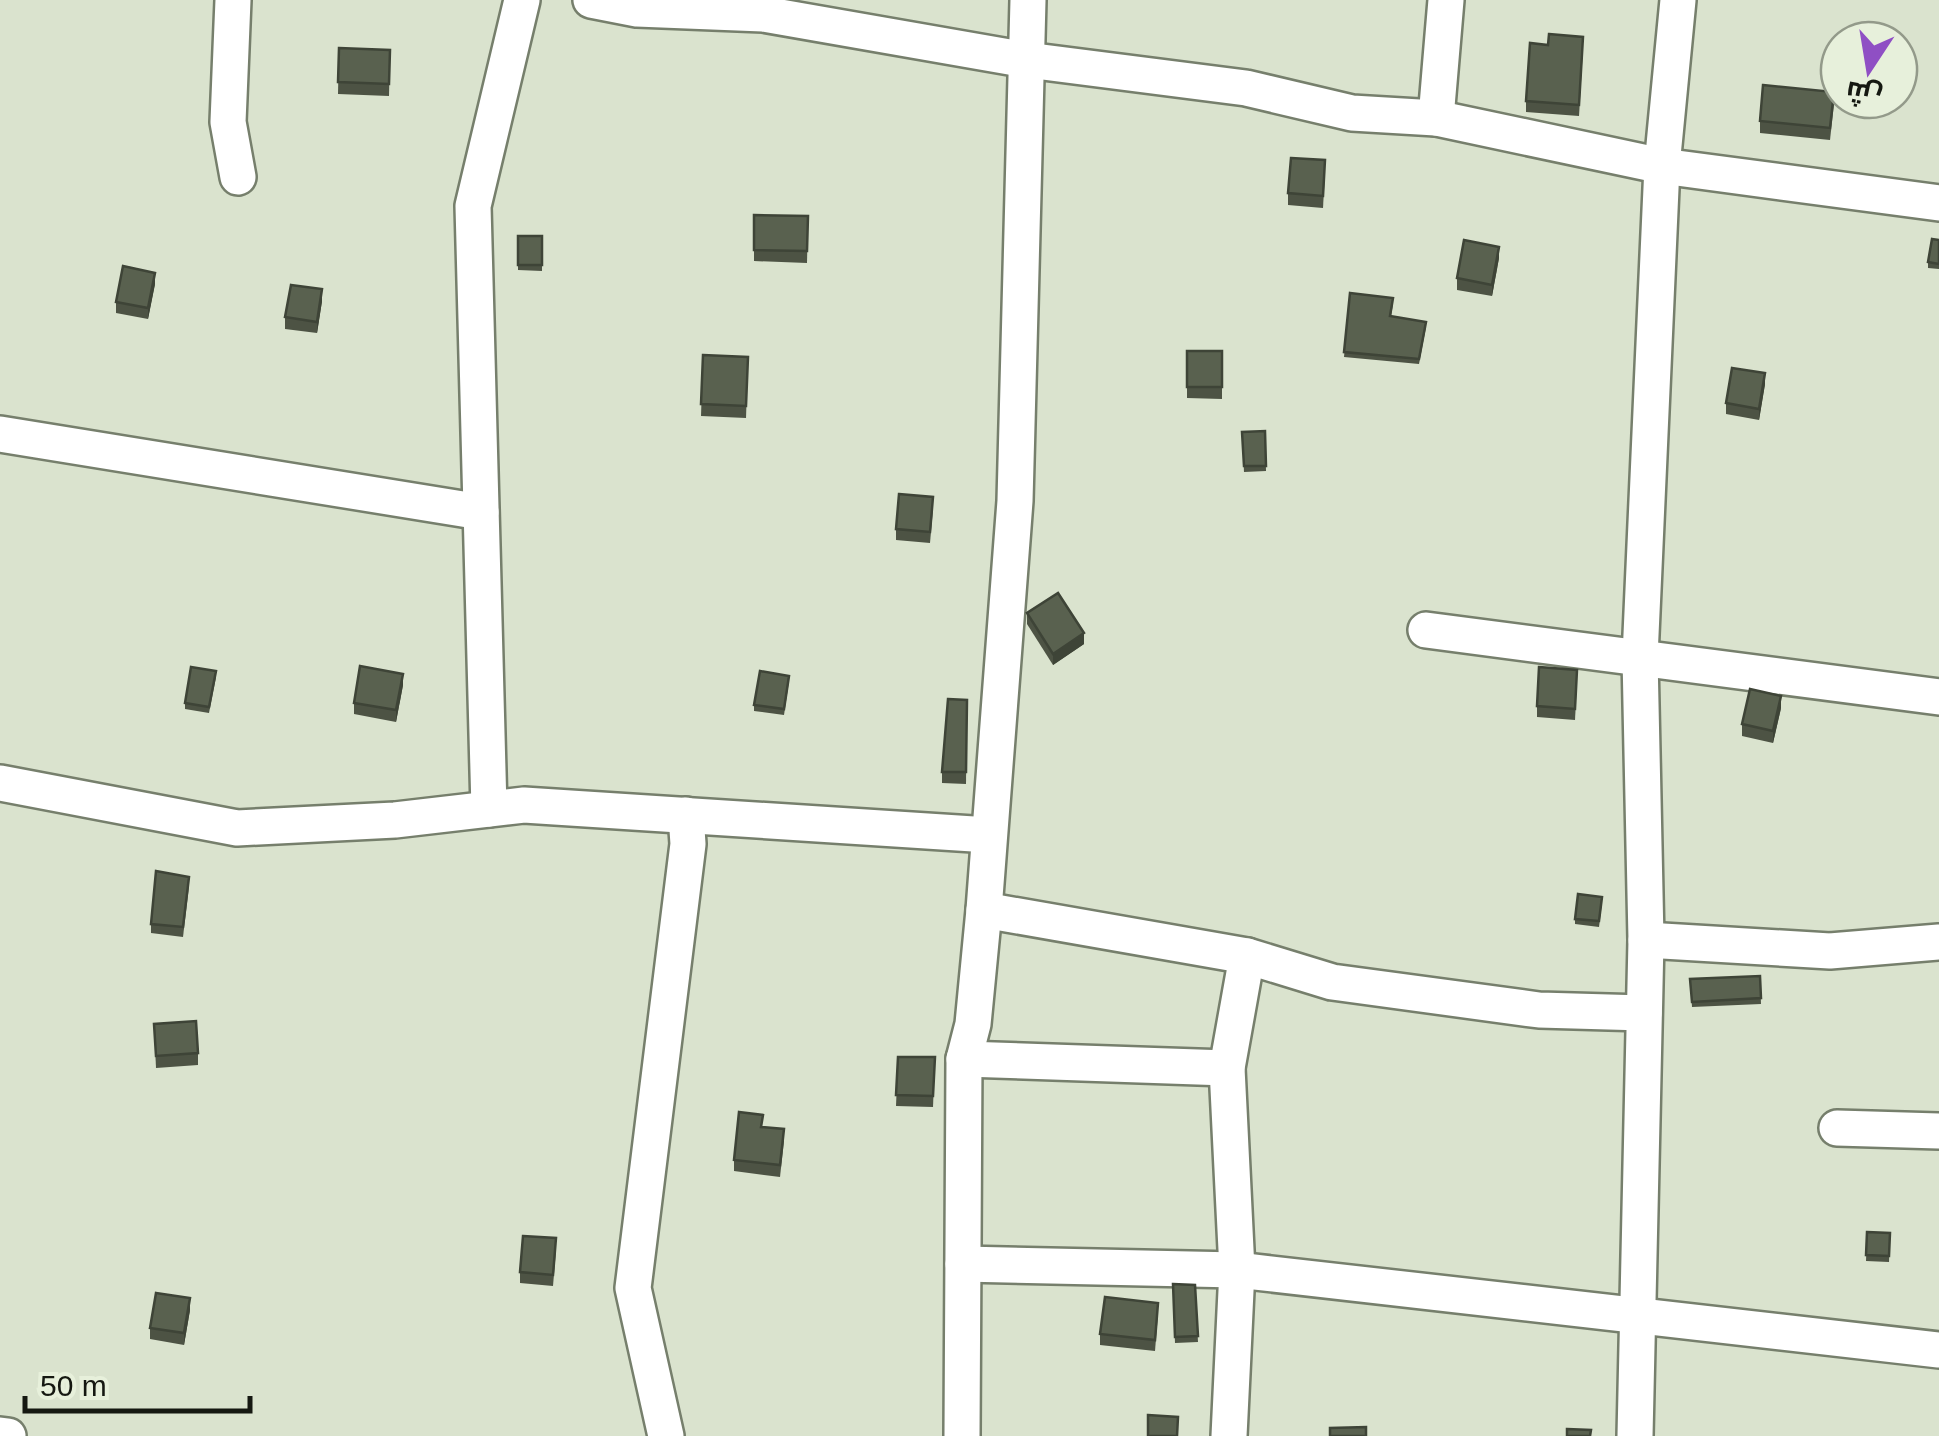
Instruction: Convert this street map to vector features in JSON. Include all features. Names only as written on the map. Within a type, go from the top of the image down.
[{"type":"street","points":[[232,0],[228,122],[238,177]]},
{"type":"street","points":[[489,809],[473,206],[522,0]]},
{"type":"street","points":[[591,0],[637,9],[763,14],[1027,60],[1246,88],[1352,113],[1436,118],[1662,166],[1939,204]]},
{"type":"street","points":[[962,1436],[964,1059],[973,1024],[984,910],[1015,500],[1028,0]]},
{"type":"street","points":[[1436,118],[1446,0]]},
{"type":"street","points":[[1635,1436],[1646,940],[1640,657],[1662,166],[1678,0]]},
{"type":"street","points":[[0,434],[481,512]]},
{"type":"street","points":[[1426,630],[1939,697]]},
{"type":"street","points":[[0,782],[237,828],[396,820],[524,804],[989,835]]},
{"type":"street","points":[[666,1436],[633,1288],[688,844],[686,815]]},
{"type":"street","points":[[984,910],[1248,956],[1332,982],[1539,1010],[1644,1014]]},
{"type":"street","points":[[1646,940],[1830,950],[1939,942]]},
{"type":"street","points":[[1229,1436],[1236,1270],[1227,1068],[1248,956]]},
{"type":"street","points":[[964,1059],[1227,1068]]},
{"type":"street","points":[[1837,1128],[1939,1131]]},
{"type":"street","points":[[963,1264],[1236,1270],[1939,1350]]},
{"type":"street","points":[[0,1435],[8,1436]]},
{"type":"building","points":[[1549,34],[1583,37],[1579,105],[1526,101],[1530,43],[1548,45]]},
{"type":"building","points":[[339,48],[390,50],[389,84],[338,82]]},
{"type":"building","points":[[1763,85],[1819,91],[1819,120],[1831,120],[1830,128],[1760,121]]},
{"type":"building","points":[[1291,158],[1325,160],[1323,196],[1288,193]]},
{"type":"building","points":[[754,215],[808,216],[807,251],[754,250]]},
{"type":"building","points":[[518,236],[542,236],[542,265],[518,265]]},
{"type":"building","points":[[1932,239],[1939,240],[1939,264],[1928,262]]},
{"type":"building","points":[[1464,240],[1499,247],[1492,285],[1457,278]]},
{"type":"building","points":[[123,266],[155,273],[148,308],[116,302]]},
{"type":"building","points":[[291,285],[322,289],[317,322],[285,317]]},
{"type":"building","points":[[1350,293],[1393,298],[1390,316],[1426,322],[1419,359],[1344,352]]},
{"type":"building","points":[[1187,351],[1222,351],[1222,387],[1187,387]]},
{"type":"building","points":[[703,355],[748,357],[746,406],[701,404]]},
{"type":"building","points":[[1732,368],[1765,373],[1759,409],[1726,403]]},
{"type":"building","points":[[1265,431],[1266,466],[1244,466],[1242,432]]},
{"type":"building","points":[[899,494],[933,497],[930,532],[896,529]]},
{"type":"building","points":[[1058,593],[1084,633],[1053,654],[1027,613]]},
{"type":"building","points":[[360,666],[403,674],[396,710],[354,703]]},
{"type":"building","points":[[191,667],[216,671],[209,707],[185,703]]},
{"type":"building","points":[[1539,667],[1577,670],[1575,709],[1537,706]]},
{"type":"building","points":[[760,671],[789,676],[784,709],[754,705]]},
{"type":"building","points":[[1750,689],[1781,696],[1773,731],[1742,724]]},
{"type":"building","points":[[948,699],[967,700],[966,772],[942,772]]},
{"type":"building","points":[[156,871],[189,877],[183,927],[151,924]]},
{"type":"building","points":[[1578,894],[1602,897],[1599,921],[1575,919]]},
{"type":"building","points":[[1760,976],[1761,998],[1692,1002],[1690,979]]},
{"type":"building","points":[[196,1021],[198,1053],[156,1056],[154,1024]]},
{"type":"building","points":[[898,1057],[935,1057],[933,1096],[896,1095]]},
{"type":"building","points":[[739,1112],[763,1115],[761,1127],[784,1129],[780,1165],[734,1160]]},
{"type":"building","points":[[1867,1232],[1890,1233],[1889,1256],[1866,1255]]},
{"type":"building","points":[[523,1236],[556,1238],[553,1275],[520,1272]]},
{"type":"building","points":[[1173,1284],[1195,1285],[1198,1336],[1175,1337]]},
{"type":"building","points":[[156,1293],[190,1298],[184,1333],[150,1328]]},
{"type":"building","points":[[1105,1297],[1158,1303],[1155,1340],[1100,1334]]},
{"type":"building","points":[[1148,1415],[1178,1417],[1177,1436],[1148,1436]]},
{"type":"building","points":[[1366,1427],[1366,1436],[1330,1436],[1330,1428]]},
{"type":"building","points":[[1567,1429],[1591,1430],[1590,1436],[1567,1436]]}]
